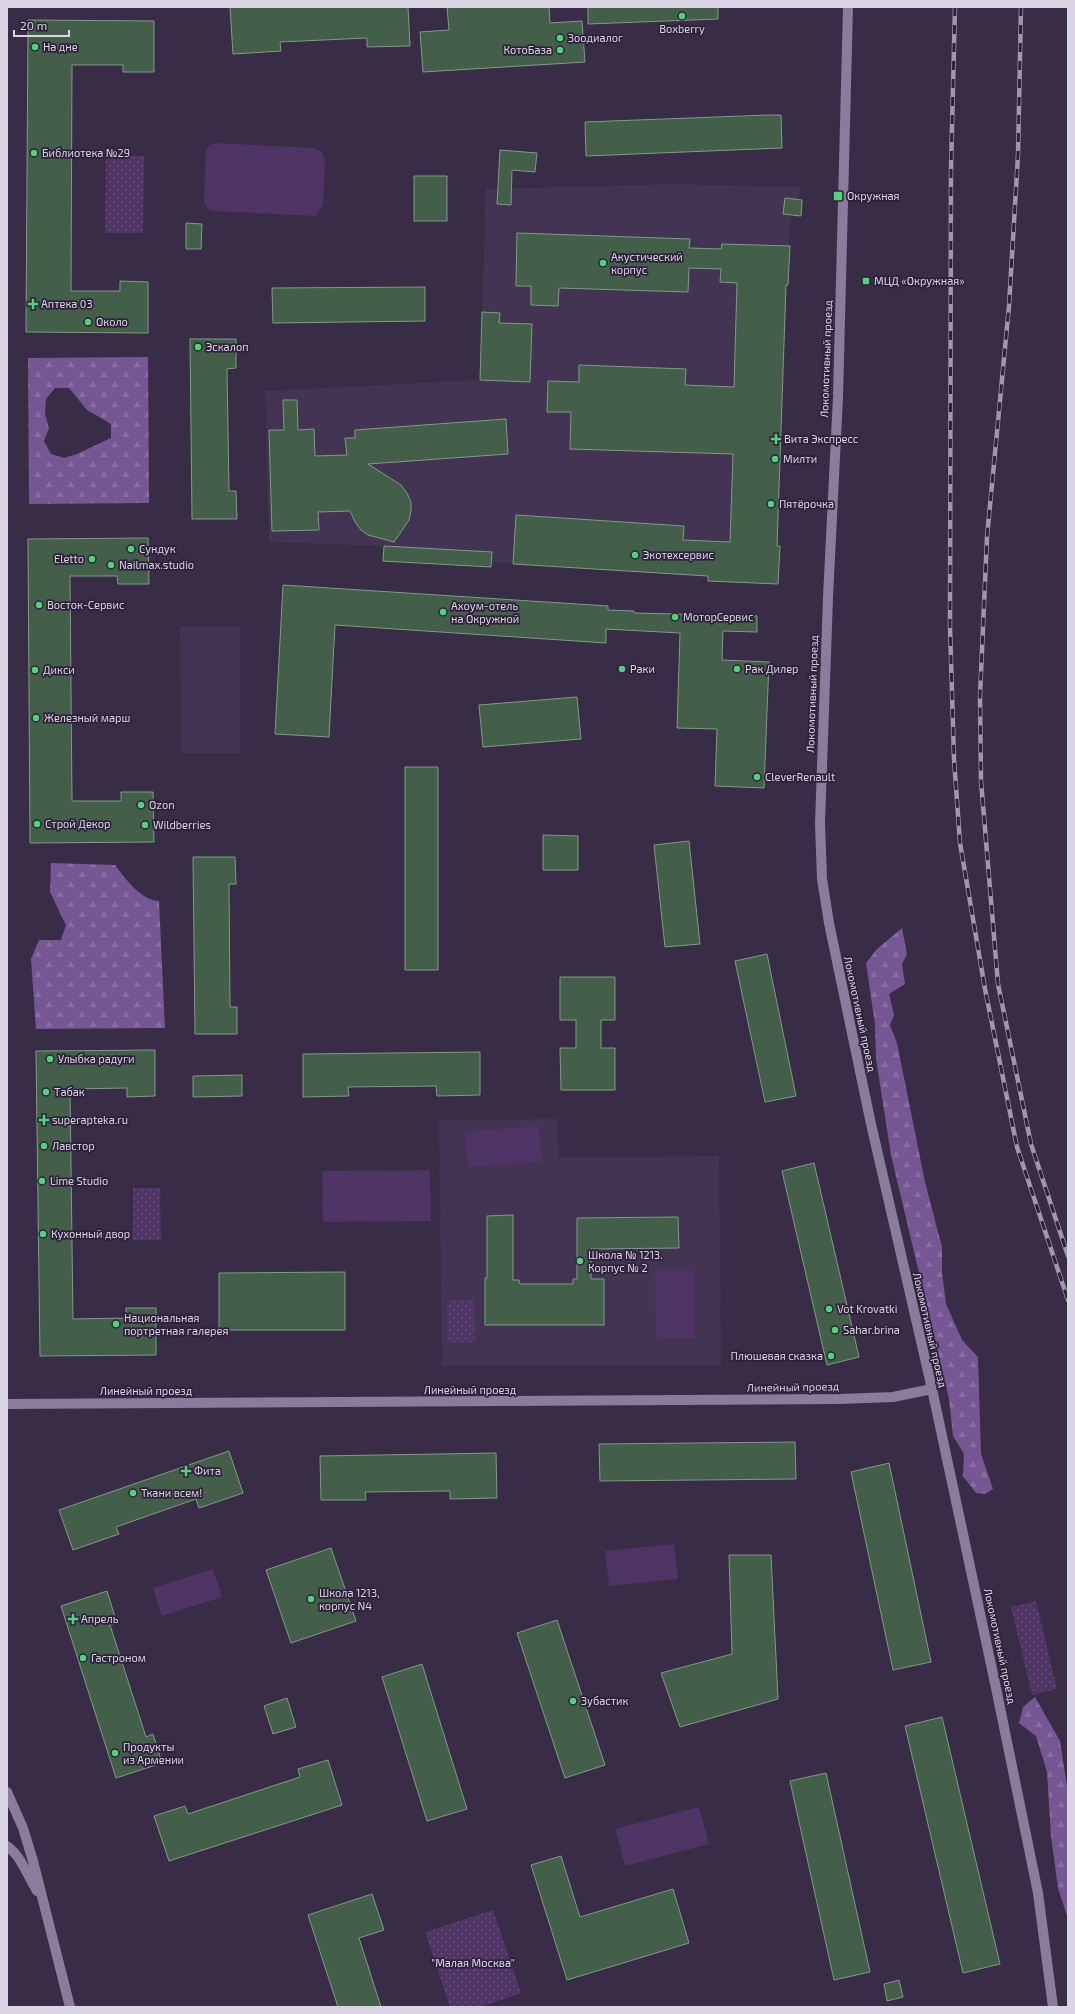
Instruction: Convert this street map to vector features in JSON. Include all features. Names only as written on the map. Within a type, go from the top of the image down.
[{"type":"street","name":"Локомотивный проезд","points":[[848,7],[838,397],[828,589],[820,847],[829,923],[872,1131],[932,1389],[980,1611],[1038,1893],[1053,2007]]},
{"type":"street","name":"Линейный проезд","points":[[7,1404],[840,1399],[893,1396],[932,1389]]},
{"type":"street","points":[[7,1792],[23,1828],[33,1861],[70,2007]]},
{"type":"street","points":[[7,1846],[12,1850],[42,1900]]},
{"type":"shaded area","points":[[673,184],[800,187],[799,199],[802,200],[801,216],[791,215],[788,285],[786,285],[777,546],[780,546],[778,584],[708,581],[708,575],[492,562],[491,567],[383,561],[384,546],[269,542],[265,391],[480,380],[486,189]]},
{"type":"shaded area","points":[[180,626],[240,626],[240,753],[181,753]]},
{"type":"shaded area","name":"Школа № 1213. Корпус № 2","points":[[558,1119],[559,1158],[719,1156],[721,1365],[442,1366],[439,1120]]},
{"type":"green space","points":[[215,143],[314,148],[322,152],[325,162],[323,205],[316,216],[213,211],[207,209],[204,201],[206,150],[209,145]]},
{"type":"green space","points":[[106,156],[144,156],[143,233],[105,233]]},
{"type":"green space","points":[[148,357],[149,503],[29,504],[28,358]],"holes":[[[55,388],[69,388],[87,410],[111,424],[111,438],[77,454],[64,458],[51,454],[44,441],[49,428],[45,414],[46,399]]]},
{"type":"green space","points":[[51,863],[115,865],[139,893],[152,900],[159,901],[165,1028],[36,1029],[31,959],[39,940],[61,940],[66,925],[50,892]]},
{"type":"green space","points":[[902,928],[907,954],[902,964],[905,984],[889,994],[894,1015],[890,1025],[897,1043],[925,1182],[942,1247],[942,1273],[946,1304],[962,1340],[978,1357],[981,1454],[993,1489],[985,1494],[976,1493],[963,1476],[964,1454],[953,1436],[949,1399],[891,1155],[876,1059],[875,1024],[866,963],[877,949]]},
{"type":"green space","points":[[539,1126],[542,1162],[468,1167],[465,1132]]},
{"type":"green space","points":[[430,1170],[431,1221],[323,1222],[322,1171]]},
{"type":"green space","points":[[133,1188],[160,1188],[161,1240],[133,1240]]},
{"type":"green space","points":[[655,1271],[694,1271],[695,1338],[656,1339]]},
{"type":"green space","points":[[447,1299],[474,1299],[475,1342],[447,1342]]},
{"type":"green space","points":[[674,1544],[678,1579],[609,1586],[605,1551]]},
{"type":"green space","points":[[213,1569],[222,1597],[162,1616],[153,1588]]},
{"type":"green space","points":[[1036,1601],[1057,1689],[1032,1695],[1011,1607]]},
{"type":"green space","points":[[1035,1697],[1060,1741],[1068,1793],[1068,1919],[1058,1888],[1051,1836],[1047,1772],[1036,1736],[1019,1723],[1023,1707]]},
{"type":"green space","points":[[699,1807],[709,1844],[625,1866],[615,1829]]},
{"type":"green space","name":"\"Малая Москва\"","points":[[493,1910],[521,1993],[480,2007],[450,2007],[425,1932]]},
{"type":"building","points":[[230,7],[408,7],[410,46],[367,47],[367,38],[280,42],[281,51],[233,54]]},
{"type":"building","points":[[447,7],[549,7],[550,23],[582,21],[585,62],[423,72],[420,32],[449,30]]},
{"type":"building","points":[[588,7],[718,7],[718,19],[588,24]]},
{"type":"building","points":[[28,20],[154,21],[154,72],[123,72],[123,65],[72,65],[71,291],[120,291],[120,281],[148,282],[148,333],[26,332]]},
{"type":"building","points":[[781,115],[782,148],[586,156],[585,122]]},
{"type":"building","points":[[500,150],[537,153],[535,172],[512,170],[511,205],[497,204]]},
{"type":"building","points":[[414,176],[447,176],[447,221],[414,221]]},
{"type":"building","points":[[785,198],[802,200],[801,216],[783,214]]},
{"type":"building","points":[[186,223],[202,224],[201,249],[186,249]]},
{"type":"building","points":[[517,233],[690,239],[689,248],[721,249],[722,244],[790,246],[788,285],[786,285],[777,546],[780,546],[778,584],[708,581],[708,576],[513,564],[516,515],[684,526],[683,540],[730,542],[733,454],[570,449],[571,412],[547,412],[548,381],[579,382],[579,365],[686,369],[685,385],[734,387],[737,283],[720,282],[721,269],[689,268],[688,292],[559,288],[558,306],[531,305],[531,286],[516,286]]},
{"type":"building","points":[[425,287],[425,321],[273,323],[272,288]]},
{"type":"building","points":[[482,312],[500,313],[499,323],[532,324],[530,382],[480,380]]},
{"type":"building","points":[[190,339],[236,339],[236,368],[227,369],[229,491],[236,491],[237,519],[192,519]]},
{"type":"building","points":[[283,400],[297,400],[298,430],[314,429],[315,456],[347,455],[345,438],[355,438],[355,430],[506,419],[508,454],[368,464],[401,485],[411,502],[409,520],[394,542],[368,535],[361,530],[355,522],[350,511],[318,512],[319,530],[272,531],[269,430],[284,430]]},
{"type":"building","points":[[148,538],[149,584],[118,584],[117,576],[70,576],[72,801],[121,801],[121,792],[153,792],[154,842],[30,843],[28,539]]},
{"type":"building","points":[[384,546],[492,552],[491,567],[383,561]]},
{"type":"building","points":[[283,585],[608,606],[608,610],[634,611],[634,613],[757,616],[757,632],[723,631],[722,660],[769,662],[764,788],[715,786],[717,729],[677,728],[680,633],[606,629],[606,643],[335,625],[329,737],[275,734]]},
{"type":"building","points":[[577,697],[581,739],[483,747],[479,705]]},
{"type":"building","points":[[405,767],[438,767],[438,970],[405,970]]},
{"type":"building","points":[[543,835],[578,836],[578,870],[543,870]]},
{"type":"building","points":[[689,841],[700,944],[665,947],[654,845]]},
{"type":"building","points":[[193,857],[235,857],[236,884],[229,884],[230,1007],[237,1007],[237,1034],[195,1034]]},
{"type":"building","points":[[767,954],[796,1096],[765,1102],[735,961]]},
{"type":"building","points":[[560,977],[615,977],[615,1020],[601,1020],[601,1048],[615,1048],[615,1090],[561,1090],[560,1048],[576,1048],[576,1020],[560,1020]]},
{"type":"building","points":[[155,1050],[155,1096],[127,1097],[127,1088],[70,1089],[73,1319],[126,1318],[126,1308],[156,1308],[156,1355],[40,1356],[36,1051]]},
{"type":"building","points":[[480,1052],[480,1095],[437,1096],[436,1086],[348,1087],[349,1096],[303,1097],[303,1054]]},
{"type":"building","points":[[242,1075],[242,1096],[193,1097],[193,1076]]},
{"type":"building","points":[[814,1163],[859,1357],[827,1365],[782,1171]]},
{"type":"building","points":[[513,1215],[513,1280],[519,1280],[520,1284],[573,1284],[573,1279],[577,1279],[577,1218],[678,1217],[679,1248],[591,1249],[591,1279],[604,1279],[604,1325],[485,1325],[487,1216]]},
{"type":"building","points":[[345,1272],[345,1330],[219,1330],[219,1273]]},
{"type":"building","points":[[795,1442],[796,1479],[600,1481],[599,1444]]},
{"type":"building","points":[[229,1451],[243,1493],[199,1508],[196,1499],[116,1527],[119,1534],[73,1550],[59,1510]]},
{"type":"building","points":[[496,1453],[497,1498],[450,1499],[450,1491],[365,1492],[366,1500],[321,1500],[320,1456]]},
{"type":"building","points":[[889,1463],[931,1662],[893,1670],[851,1472]]},
{"type":"building","points":[[331,1548],[356,1621],[291,1643],[266,1570]]},
{"type":"building","points":[[729,1555],[771,1555],[778,1699],[680,1727],[661,1673],[732,1654]]},
{"type":"building","points":[[107,1591],[117,1623],[110,1625],[146,1737],[153,1734],[162,1763],[116,1778],[61,1606]]},
{"type":"building","points":[[557,1620],[605,1765],[565,1778],[517,1633]]},
{"type":"building","points":[[422,1664],[467,1809],[427,1821],[382,1677]]},
{"type":"building","points":[[287,1698],[296,1727],[273,1734],[264,1706]]},
{"type":"building","points":[[942,1717],[1000,1964],[963,1973],[905,1726]]},
{"type":"building","points":[[328,1760],[342,1805],[169,1861],[154,1816],[185,1806],[188,1814],[300,1777],[298,1769]]},
{"type":"building","points":[[826,1773],[870,1972],[834,1980],[790,1781]]},
{"type":"building","points":[[561,1856],[580,1917],[673,1889],[689,1943],[567,1980],[531,1865]]},
{"type":"building","points":[[372,1894],[384,1930],[359,1938],[381,2007],[338,2007],[308,1915]]},
{"type":"building","points":[[899,1980],[903,1997],[887,2001],[884,1984]]},
{"type":"railway","points":[[955,7],[951,168],[950,626],[954,759],[960,843],[985,989],[1017,1147],[1068,1300]]},
{"type":"railway","points":[[1021,7],[1018,155],[1009,306],[987,537],[980,696],[981,781],[998,984],[1031,1144],[1068,1256]]},
{"type":"place","name":"Boxberry","points":[[682,16]]},
{"type":"place","name":"Зоодиалог","points":[[560,38]]},
{"type":"place","name":"На дне","points":[[35,47]]},
{"type":"place","name":"КотоБаза","points":[[560,50]]},
{"type":"place","name":"Библиотека №29","points":[[34,153]]},
{"type":"place","name":"Окружная","points":[[838,196]]},
{"type":"place","name":"Акустический корпус","points":[[603,263]]},
{"type":"place","name":"МЦД «Окружная»","points":[[866,281]]},
{"type":"place","name":"Аптека 03","points":[[33,304]]},
{"type":"place","name":"Около","points":[[88,322]]},
{"type":"place","name":"Эскалоп","points":[[198,347]]},
{"type":"place","name":"Вита Экспресс","points":[[776,439]]},
{"type":"place","name":"Милти","points":[[775,459]]},
{"type":"place","name":"Пятёрочка","points":[[771,504]]},
{"type":"place","name":"Сундук","points":[[131,549]]},
{"type":"place","name":"Экотехсервис","points":[[635,555]]},
{"type":"place","name":"Eletto","points":[[92,559]]},
{"type":"place","name":"Nailmax.studio","points":[[111,565]]},
{"type":"place","name":"Восток-Сервис","points":[[39,605]]},
{"type":"place","name":"Ахоум-отель на Окружной","points":[[443,612]]},
{"type":"place","name":"МоторСервис","points":[[675,617]]},
{"type":"place","name":"Раки","points":[[622,669]]},
{"type":"place","name":"Рак Дилер","points":[[737,669]]},
{"type":"place","name":"Дикси","points":[[35,670]]},
{"type":"place","name":"Железный марш","points":[[36,718]]},
{"type":"place","name":"CleverRenault","points":[[757,777]]},
{"type":"place","name":"Ozon","points":[[141,805]]},
{"type":"place","name":"Строй Декор","points":[[37,824]]},
{"type":"place","name":"Wildberries","points":[[145,825]]},
{"type":"place","name":"Улыбка радуги","points":[[50,1059]]},
{"type":"place","name":"Табак","points":[[46,1092]]},
{"type":"place","name":"superapteka.ru","points":[[44,1120]]},
{"type":"place","name":"Лавстор","points":[[44,1146]]},
{"type":"place","name":"Lime Studio","points":[[42,1181]]},
{"type":"place","name":"Кухонный двор","points":[[43,1234]]},
{"type":"place","name":"Школа № 1213. Корпус № 2","points":[[580,1261]]},
{"type":"place","name":"Vot Krovatki","points":[[829,1309]]},
{"type":"place","name":"Национальная портретная галерея","points":[[116,1324]]},
{"type":"place","name":"Sahar.brina","points":[[835,1330]]},
{"type":"place","name":"Плюшевая сказка","points":[[831,1356]]},
{"type":"place","name":"Фита","points":[[186,1471]]},
{"type":"place","name":"Ткани всем!","points":[[133,1493]]},
{"type":"place","name":"Школа 1213, корпус N4","points":[[311,1599]]},
{"type":"place","name":"Апрель","points":[[73,1619]]},
{"type":"place","name":"Гастроном","points":[[83,1658]]},
{"type":"place","name":"Зубастик","points":[[573,1701]]},
{"type":"place","name":"Продукты из Армении","points":[[115,1753]]}]
